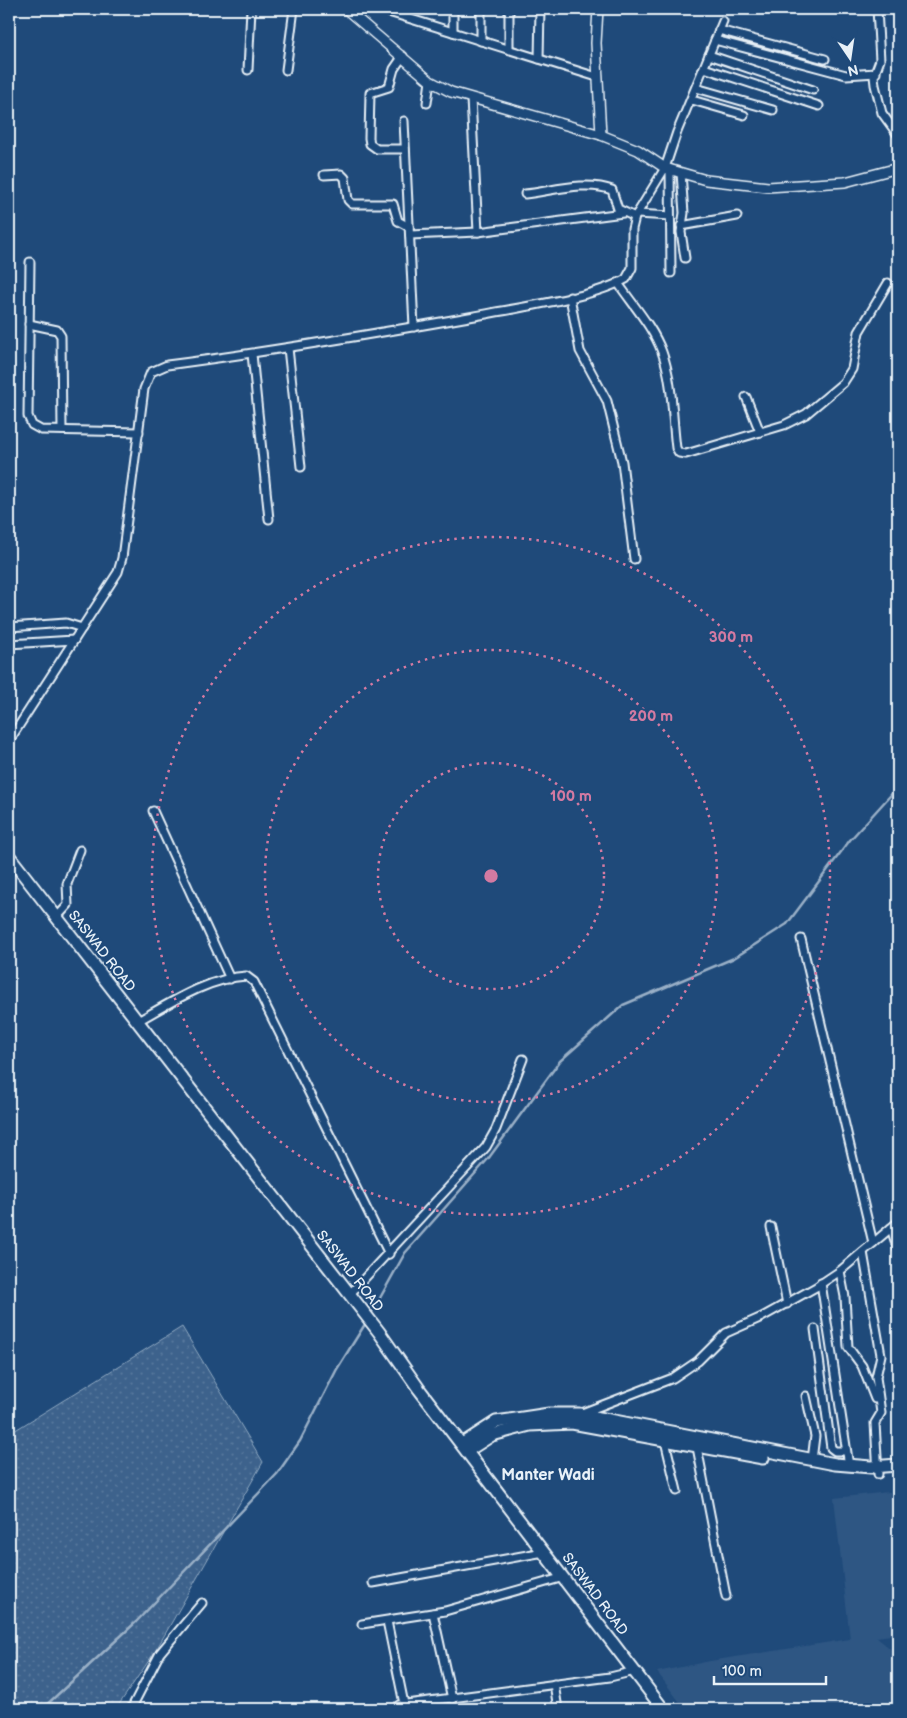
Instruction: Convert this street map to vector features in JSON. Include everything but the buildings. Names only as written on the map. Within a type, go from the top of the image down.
[{"type":"highway","name":"SASWAD ROAD","points":[[9,856],[379,1332],[419,1389],[663,1709]]},
{"type":"highway","points":[[464,1448],[496,1422],[549,1414],[696,1441],[858,1474],[898,1465]]},
{"type":"highway","points":[[579,1419],[665,1441],[696,1441]]},
{"type":"highway","points":[[778,1457],[898,1472]]},
{"type":"street","points":[[248,70],[251,9]]},
{"type":"street","points":[[286,70],[294,9]]},
{"type":"street","points":[[350,11],[365,9]]},
{"type":"street","points":[[379,9],[597,77]]},
{"type":"street","points":[[453,9],[453,32]]},
{"type":"street","points":[[481,9],[481,41]]},
{"type":"street","points":[[509,9],[509,49]]},
{"type":"street","points":[[539,59],[540,9]]},
{"type":"street","points":[[598,9],[597,77],[601,135]]},
{"type":"street","points":[[877,9],[880,60],[874,85],[882,113],[898,135]]},
{"type":"street","points":[[350,11],[430,81],[451,92],[601,135],[638,150],[667,169],[706,180],[768,188],[844,182],[898,168]]},
{"type":"street","points":[[9,742],[118,572],[144,389],[151,372],[166,365],[252,354],[414,327],[570,296],[618,283],[626,279],[632,268],[632,229],[636,216],[667,169],[677,132],[692,100],[723,21]]},
{"type":"street","points":[[719,30],[825,59]]},
{"type":"street","points":[[715,40],[846,75],[876,73]]},
{"type":"street","points":[[709,55],[813,90]]},
{"type":"street","points":[[403,56],[394,69],[389,87],[370,93],[369,138],[370,144],[377,148],[405,149]]},
{"type":"street","points":[[704,68],[819,106]]},
{"type":"street","points":[[427,103],[430,81]]},
{"type":"street","points":[[696,88],[773,110]]},
{"type":"street","points":[[471,98],[478,232]]},
{"type":"street","points":[[692,100],[744,115]]},
{"type":"street","points":[[404,121],[414,327]]},
{"type":"street","points":[[667,169],[671,273]]},
{"type":"street","points":[[681,172],[684,214],[681,226],[685,258]]},
{"type":"street","points":[[324,175],[342,174],[346,178],[348,200],[352,204],[393,204],[398,222],[410,231],[478,232],[623,213],[636,216],[670,216]]},
{"type":"street","points":[[525,194],[586,186],[607,188],[612,190],[618,209],[623,213]]},
{"type":"street","points":[[681,226],[738,216]]},
{"type":"street","points":[[30,262],[28,416],[32,425],[41,430],[139,432]]},
{"type":"street","points":[[618,283],[655,338],[662,352],[667,371],[676,448],[680,453],[706,449],[784,425],[806,414],[844,383],[852,370],[859,332],[888,283]]},
{"type":"street","points":[[570,296],[580,351],[607,401],[622,462],[634,559]]},
{"type":"street","points":[[29,324],[57,330],[61,336],[62,430]]},
{"type":"street","points":[[288,348],[301,467]]},
{"type":"street","points":[[252,354],[269,519]]},
{"type":"street","points":[[746,397],[760,432]]},
{"type":"street","points":[[9,627],[51,622],[66,623],[82,628]]},
{"type":"street","points":[[9,644],[74,640]]},
{"type":"street","points":[[153,811],[230,979]]},
{"type":"street","points":[[56,917],[68,905],[67,884],[80,850]]},
{"type":"street","points":[[801,939],[873,1244]]},
{"type":"street","points":[[138,1021],[177,999],[230,979],[246,976],[254,982],[389,1254]]},
{"type":"street","points":[[349,1295],[389,1254],[486,1147],[496,1129],[523,1059]]},
{"type":"street","points":[[579,1419],[673,1378],[698,1362],[733,1329],[787,1304],[840,1271],[898,1222]]},
{"type":"street","points":[[771,1227],[787,1304]]},
{"type":"street","points":[[891,1228],[898,1250]]},
{"type":"street","points":[[862,1252],[881,1355],[876,1377],[881,1413],[877,1417]]},
{"type":"street","points":[[840,1271],[845,1297],[848,1347],[862,1366],[875,1400],[878,1470]]},
{"type":"street","points":[[821,1283],[849,1466]]},
{"type":"street","points":[[815,1329],[831,1448],[835,1451],[846,1451]]},
{"type":"street","points":[[806,1396],[815,1436],[812,1460]]},
{"type":"street","points":[[665,1441],[677,1491]]},
{"type":"street","points":[[696,1441],[726,1596]]},
{"type":"street","points":[[373,1583],[544,1552]]},
{"type":"street","points":[[362,1624],[433,1614],[564,1577]]},
{"type":"street","points":[[131,1709],[160,1653],[202,1604]]},
{"type":"street","points":[[433,1614],[452,1699]]},
{"type":"street","points":[[387,1620],[404,1704]]},
{"type":"street","points":[[394,1709],[398,1705],[404,1704],[452,1699],[634,1671]]},
{"type":"street","points":[[554,1684],[558,1709]]},
{"type":"shaded area","points":[[182,1327],[263,1462],[156,1650],[116,1709],[9,1709],[9,1434]]},
{"type":"shaded area","points":[[898,1491],[898,1634],[876,1637],[898,1655],[898,1709],[685,1709],[657,1672],[710,1661],[850,1639],[834,1498]]},
{"type":"waterway","points":[[370,1316],[405,1253],[488,1159],[560,1061],[623,1005],[734,958],[787,924],[850,840],[898,787]]},
{"type":"waterway","points":[[42,1709],[136,1622],[277,1474],[300,1441],[337,1369],[367,1321]]},
{"type":"district","name":"Manter Wadi","points":[[548,1475]]}]
